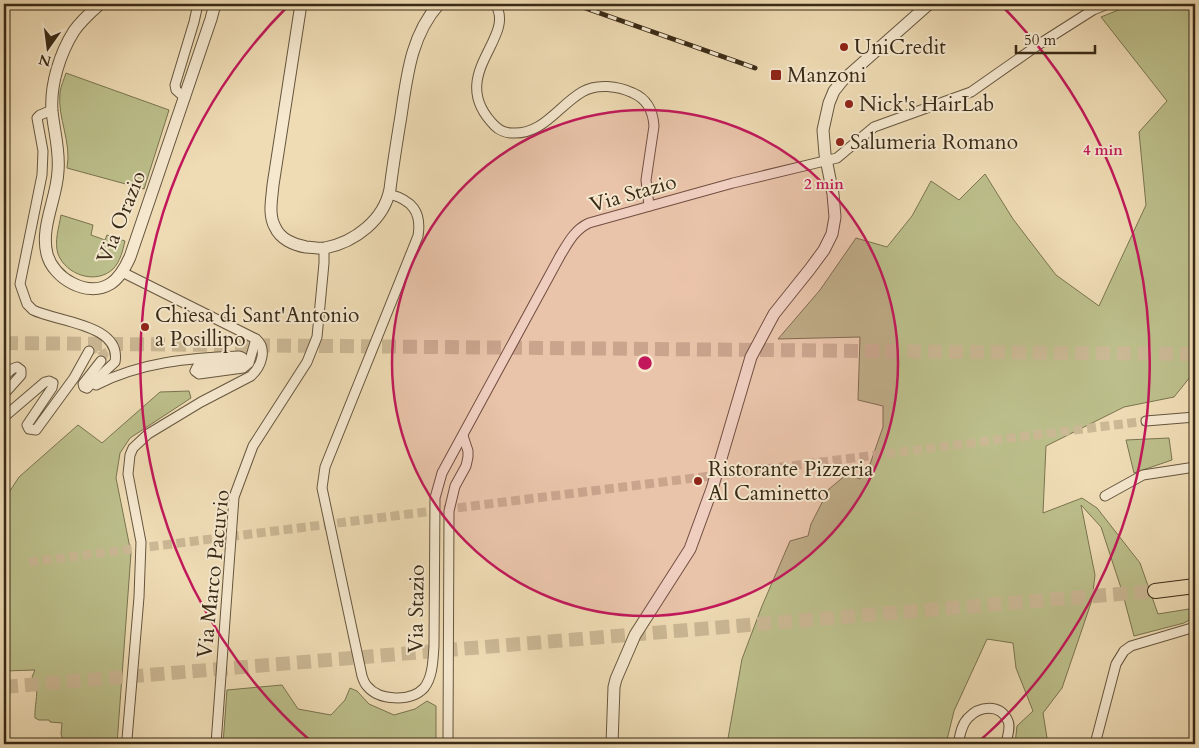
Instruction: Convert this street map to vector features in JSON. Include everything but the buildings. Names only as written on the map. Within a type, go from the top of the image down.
[{"type":"main road","points":[[1155,591],[1195,586]]},
{"type":"street","name":"Via Orazio","points":[[100,4],[80,24],[68,42],[59,66],[52,110],[58,172],[45,239],[50,261],[54,269],[70,282],[84,286],[106,286],[112,283],[122,272],[136,243],[212,19],[215,4]]},
{"type":"street","points":[[185,98],[176,90],[175,85],[198,4]]},
{"type":"street","points":[[301,4],[273,185],[271,210],[275,227],[288,242],[299,246],[324,248],[350,240],[365,230],[377,217],[389,194],[407,73],[413,49],[428,16],[439,4]]},
{"type":"street","points":[[495,4],[498,8],[499,26],[478,72],[476,82],[478,99],[484,112],[496,127],[507,133],[516,133],[531,130],[545,123],[582,92],[596,87],[610,86],[637,95],[647,103],[654,126],[646,180],[649,206]]},
{"type":"street","points":[[612,744],[614,687],[616,679],[635,635],[690,549],[712,489],[751,357],[774,314],[810,270],[824,250],[832,234],[835,210],[823,130],[824,118],[834,92],[842,82],[929,4]]},
{"type":"street","name":"Via Stazio","points":[[389,194],[404,199],[416,210],[419,220],[418,236],[326,467],[322,488],[362,676],[366,686],[373,692],[397,698],[409,696],[424,687],[430,676],[434,646],[435,498],[442,473],[570,238],[580,228],[589,223],[733,183],[836,158],[874,127],[971,92],[1041,43],[1093,10],[1108,4]]},
{"type":"street","points":[[52,110],[40,115],[38,118],[42,151],[42,175],[20,280],[27,304],[33,310],[98,331],[113,345],[116,361],[86,388]]},
{"type":"street","name":"Via Marco Pacuvio","points":[[216,744],[234,497],[253,446],[307,362],[317,338],[324,248]]},
{"type":"street","points":[[122,272],[256,339],[260,342],[262,349],[262,358],[256,371],[244,380],[201,402],[148,434],[133,448],[130,454],[128,474],[141,542],[139,597],[127,739],[130,744]]},
{"type":"street","points":[[86,388],[136,368],[193,358],[238,356],[242,358],[241,362],[236,364],[197,367],[195,371],[199,374],[242,368],[249,363],[256,339]]},
{"type":"street","points":[[4,417],[49,381],[53,383],[52,388],[27,425],[28,429],[36,430],[74,378],[89,350]]},
{"type":"street","points":[[86,388],[83,384],[101,361]]},
{"type":"street","points":[[4,376],[13,368],[17,367],[21,370],[20,375],[4,394]]},
{"type":"street","points":[[1146,421],[1195,417]]},
{"type":"street","points":[[450,744],[448,740],[450,511],[455,486],[466,466],[468,457],[463,436]]},
{"type":"street","points":[[1105,496],[1143,475],[1195,467]]},
{"type":"street","points":[[1095,744],[1116,664],[1124,652],[1131,646],[1195,627]]},
{"type":"street","points":[[958,744],[965,722],[976,711],[984,708],[995,710],[1003,714],[1007,719],[1009,723],[1006,744]]},
{"type":"green space","points":[[1133,4],[1194,4],[1195,6],[1195,371],[1174,397],[1124,407],[1046,446],[1043,513],[1082,498],[1097,508],[1140,563],[1158,614],[1195,608],[1195,617],[1184,623],[1134,636],[1122,591],[1101,527],[1081,505],[1095,575],[1092,600],[1062,688],[1043,713],[1048,744],[1015,744],[1017,726],[1033,711],[1016,668],[1013,643],[987,639],[954,711],[946,744],[727,744],[742,659],[790,541],[808,536],[811,524],[829,489],[847,474],[860,479],[869,467],[883,427],[883,406],[858,400],[860,337],[778,339],[820,290],[856,238],[887,247],[912,216],[931,181],[959,200],[985,174],[1013,219],[1056,275],[1099,306],[1146,205],[1139,132],[1167,101],[1101,17]]},
{"type":"green space","points":[[66,73],[169,110],[144,189],[67,168],[68,149],[60,102],[60,90]]},
{"type":"green space","points":[[61,215],[93,225],[91,235],[105,240],[107,235],[125,241],[119,259],[113,269],[106,274],[90,277],[74,272],[62,261],[56,245]]},
{"type":"green space","points":[[189,391],[191,398],[130,438],[120,453],[116,478],[131,553],[117,744],[61,744],[63,740],[61,734],[62,723],[35,718],[37,691],[32,677],[35,670],[4,671],[4,500],[19,477],[78,425],[102,443],[160,392]]},
{"type":"green space","points":[[1169,438],[1172,460],[1134,473],[1126,440]]},
{"type":"green space","points":[[282,685],[298,709],[331,715],[345,700],[350,688],[357,691],[369,704],[394,715],[415,709],[427,701],[436,706],[436,744],[223,744],[227,690]]},
{"type":"tunnel","points":[[4,343],[1195,354]]},
{"type":"tunnel","points":[[89,351],[96,348],[101,350],[104,355],[101,361]]},
{"type":"tunnel","points":[[29,562],[1146,421]]},
{"type":"tunnel","points":[[4,687],[1155,591]]},
{"type":"railway","points":[[574,4],[755,68]]},
{"type":"place","name":"UniCredit","points":[[844,47]]},
{"type":"place","name":"Manzoni","points":[[776,75]]},
{"type":"place","name":"Nick's HairLab","points":[[849,104]]},
{"type":"place","name":"Salumeria Romano","points":[[840,142]]},
{"type":"place","name":"Chiesa di Sant'Antonio a Posillipo","points":[[145,327]]},
{"type":"place","name":"Ristorante Pizzeria Al Caminetto","points":[[698,481]]}]
